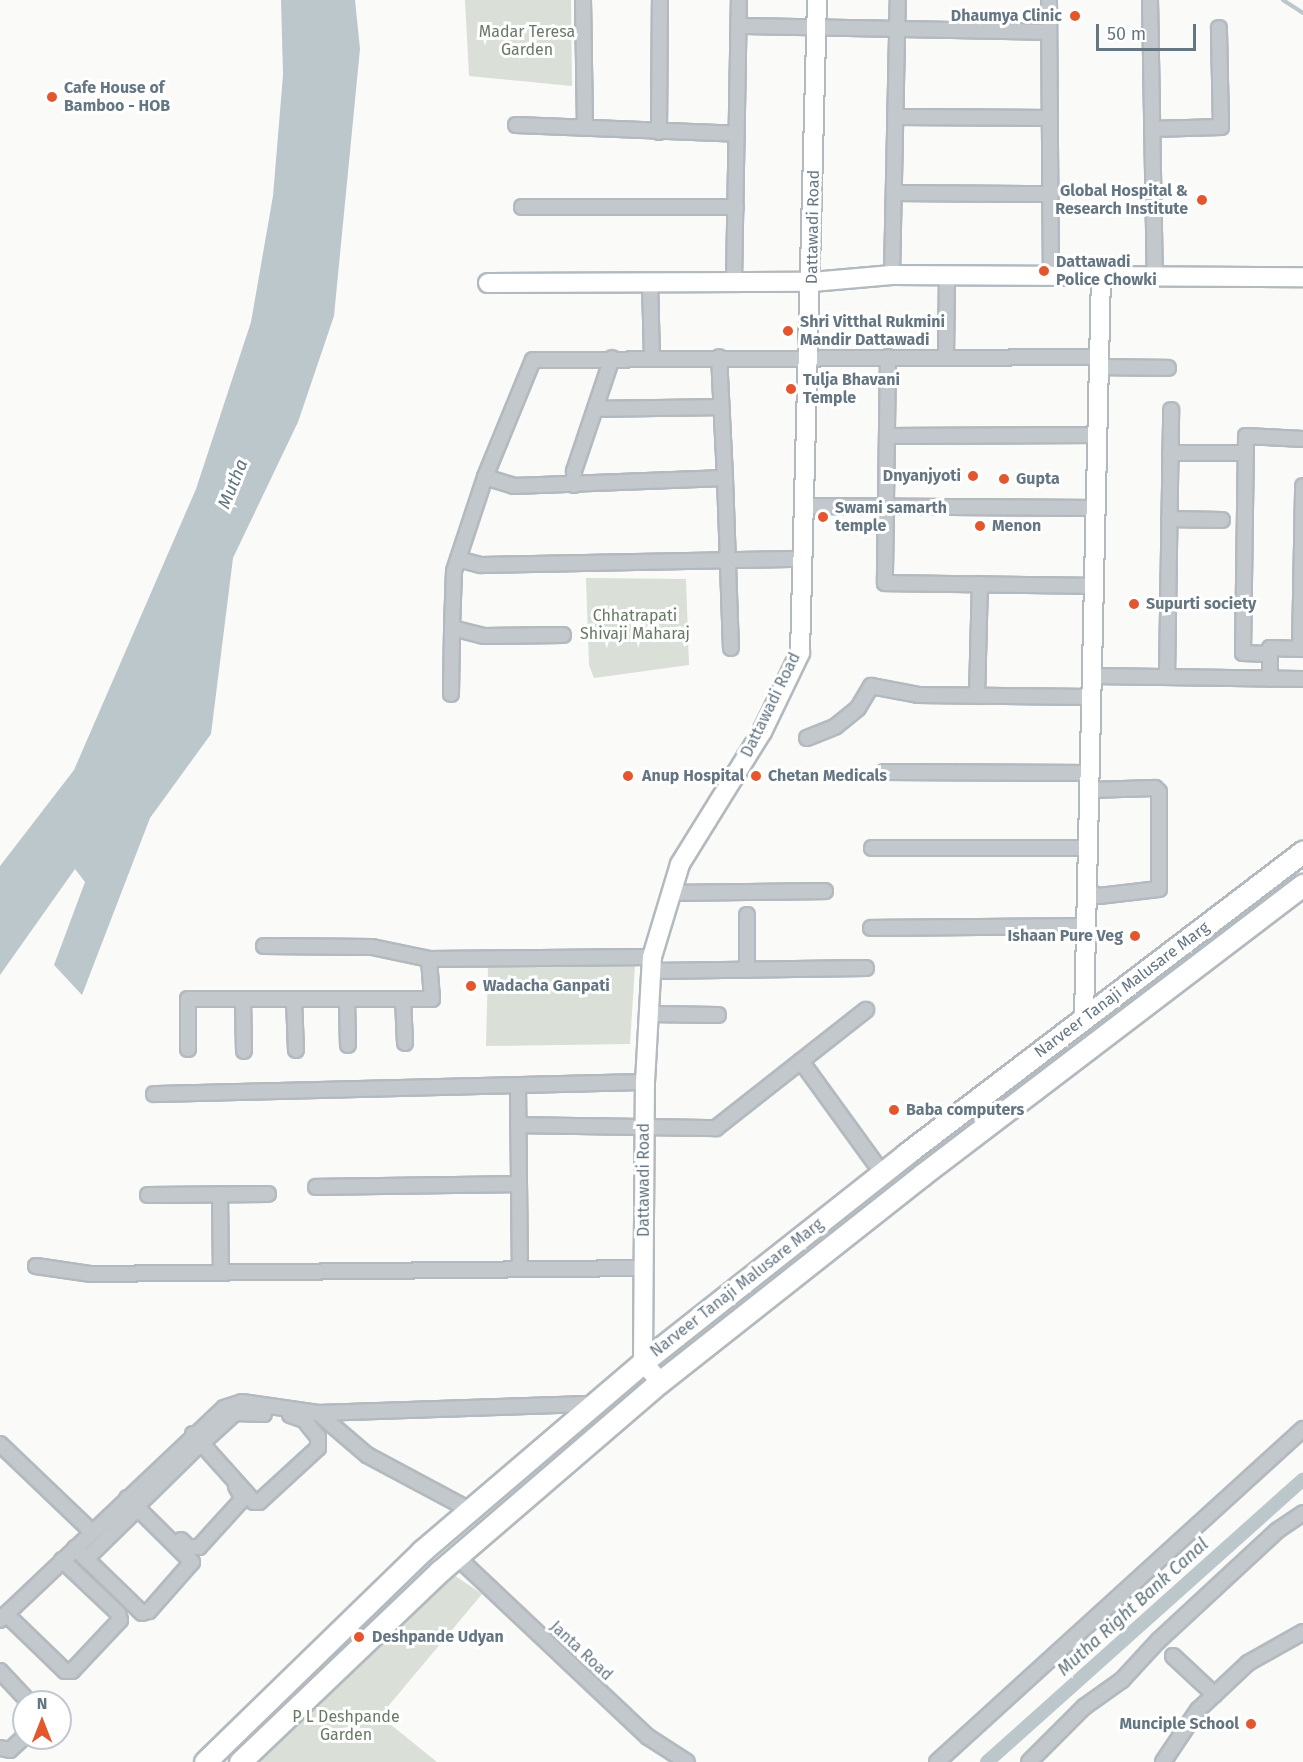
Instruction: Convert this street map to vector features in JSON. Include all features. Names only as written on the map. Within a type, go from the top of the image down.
[{"type":"main road","name":"Narveer Tanaji Malusare Marg","points":[[205,1762],[422,1551],[472,1511],[643,1362],[882,1173],[1303,852]]},
{"type":"main road","name":"Narveer Tanaji Malusare Marg","points":[[240,1762],[457,1557],[660,1382],[931,1168],[1303,885]]},
{"type":"street","points":[[583,0],[585,128]]},
{"type":"street","points":[[659,132],[660,0]]},
{"type":"street","points":[[735,282],[739,0]]},
{"type":"street","name":"Dattawadi Road","points":[[643,1362],[644,1130],[651,964],[680,864],[762,732],[800,653],[812,282],[817,0]]},
{"type":"street","points":[[892,275],[898,0]]},
{"type":"street","points":[[1049,0],[1051,275]]},
{"type":"street","points":[[1150,0],[1155,276]]},
{"type":"street","points":[[738,26],[1050,32]]},
{"type":"street","points":[[1152,129],[1221,128],[1219,28]]},
{"type":"street","points":[[896,117],[1050,118]]},
{"type":"street","points":[[516,124],[737,134]]},
{"type":"street","points":[[894,194],[1051,194]]},
{"type":"street","points":[[522,207],[736,207]]},
{"type":"street","points":[[488,283],[812,282],[892,275],[1303,278]]},
{"type":"street","points":[[946,275],[946,357]]},
{"type":"street","points":[[1084,1018],[1101,275]]},
{"type":"street","points":[[650,282],[652,357]]},
{"type":"street","points":[[451,694],[452,628],[458,559],[485,477],[533,360],[652,357],[946,357],[1099,362],[1168,368]]},
{"type":"street","points":[[719,357],[719,407],[730,560],[731,648]]},
{"type":"street","points":[[888,357],[885,583],[1094,586]]},
{"type":"street","points":[[574,485],[574,471],[612,358]]},
{"type":"street","points":[[595,409],[719,407]]},
{"type":"street","points":[[1167,677],[1171,410]]},
{"type":"street","points":[[887,436],[1097,435]]},
{"type":"street","points":[[1270,654],[1243,653],[1246,436],[1303,440]]},
{"type":"street","points":[[1170,453],[1239,453]]},
{"type":"street","points":[[485,477],[514,486],[725,478]]},
{"type":"street","points":[[1270,679],[1270,648],[1300,649],[1303,486]]},
{"type":"street","points":[[805,506],[1096,508]]},
{"type":"street","points":[[1169,519],[1222,520]]},
{"type":"street","points":[[458,559],[481,565],[803,559]]},
{"type":"street","points":[[977,696],[980,584]]},
{"type":"street","points":[[452,628],[484,636],[563,635]]},
{"type":"street","points":[[1092,676],[1301,679]]},
{"type":"street","points":[[807,738],[836,726],[851,714],[871,686],[918,694],[1091,697]]},
{"type":"street","points":[[884,772],[1090,782],[1155,788],[1160,792],[1160,889],[1099,896],[1087,891]]},
{"type":"street","points":[[872,848],[1088,848]]},
{"type":"street","points":[[670,893],[825,891]]},
{"type":"street","points":[[747,915],[747,970]]},
{"type":"street","points":[[871,928],[1086,926]]},
{"type":"street","points":[[264,946],[372,947],[429,959],[651,964],[747,970],[866,968]]},
{"type":"street","points":[[188,1049],[188,999],[432,999],[429,959]]},
{"type":"street","points":[[243,999],[244,1051]]},
{"type":"street","points":[[294,999],[296,1050]]},
{"type":"street","points":[[347,999],[348,1045]]},
{"type":"street","points":[[403,999],[405,1043]]},
{"type":"street","points":[[518,1125],[644,1130],[716,1128],[866,1010]]},
{"type":"street","points":[[649,1014],[718,1015]]},
{"type":"street","points":[[801,1061],[882,1173]]},
{"type":"street","points":[[154,1094],[645,1082]]},
{"type":"street","points":[[518,1085],[520,1269]]},
{"type":"street","points":[[316,1187],[519,1184]]},
{"type":"street","points":[[220,1194],[221,1272]]},
{"type":"street","points":[[148,1195],[268,1194]]},
{"type":"street","points":[[36,1266],[91,1274],[644,1268]]},
{"type":"street","points":[[643,1362],[660,1382]]},
{"type":"street","points":[[86,1559],[135,1500],[196,1440],[224,1408],[242,1402],[318,1413],[597,1404]]},
{"type":"street","points":[[243,1412],[301,1418],[319,1443],[259,1502],[254,1502],[196,1440],[227,1417],[243,1412]]},
{"type":"street","points":[[318,1413],[367,1455],[472,1511]]},
{"type":"street","points":[[937,1762],[1303,1429]]},
{"type":"street","points":[[135,1500],[188,1547],[199,1547],[242,1497],[196,1440]]},
{"type":"street","points":[[0,1444],[92,1532]]},
{"type":"street","points":[[3,1617],[92,1532],[135,1500]]},
{"type":"street","points":[[75,1548],[142,1613],[149,1611],[192,1562],[135,1500]]},
{"type":"street","points":[[1029,1762],[1084,1707],[1122,1680],[1158,1641],[1278,1530],[1303,1513]]},
{"type":"street","name":"Janta Road","points":[[457,1557],[648,1737],[687,1762]]},
{"type":"street","points":[[3,1617],[64,1671],[72,1671],[120,1620],[118,1613],[62,1560]]},
{"type":"street","points":[[3,1617],[63,1678]]},
{"type":"street","points":[[1162,1762],[1198,1710],[1248,1663],[1303,1632]]},
{"type":"street","points":[[1173,1656],[1215,1695]]},
{"type":"street","points":[[0,1671],[18,1690]]},
{"type":"street","points":[[0,1683],[12,1694]]},
{"type":"green space","name":"Madar Teresa Garden","points":[[465,0],[571,0],[572,86],[469,76]]},
{"type":"green space","name":"Chhatrapati Shivaji Maharaj","points":[[586,578],[686,579],[689,665],[594,678],[589,665]]},
{"type":"green space","points":[[635,965],[630,1044],[486,1046],[488,968]]},
{"type":"green space","name":"P L Deshpande Garden","points":[[448,1571],[482,1594],[380,1716],[437,1762],[259,1762]]},
{"type":"water","name":"Mutha","points":[[281,0],[355,0],[360,49],[334,316],[298,422],[233,558],[211,734],[150,818],[82,995],[54,965],[85,882],[75,869],[0,975],[0,866],[74,770],[196,489],[251,322],[273,196],[283,75]]},
{"type":"waterway","points":[[1283,0],[1303,13]]},
{"type":"waterway","name":"Mutha Right Bank Canal","points":[[987,1762],[1303,1479]]},
{"type":"place","name":"Dhaumya Clinic","points":[[1075,16]]},
{"type":"place","name":"Cafe House of Bamboo - HOB","points":[[52,97]]},
{"type":"place","name":"Global Hospital & Research Institute","points":[[1202,200]]},
{"type":"place","name":"Dattawadi Police Chowki","points":[[1044,271]]},
{"type":"place","name":"Shri Vitthal Rukmini Mandir Dattawadi","points":[[788,331]]},
{"type":"place","name":"Tulja Bhavani Temple","points":[[791,389]]},
{"type":"place","name":"Dnyanjyoti","points":[[973,476]]},
{"type":"place","name":"Gupta","points":[[1004,479]]},
{"type":"place","name":"Swami samarth temple","points":[[823,517]]},
{"type":"place","name":"Menon","points":[[980,526]]},
{"type":"place","name":"Supurti society","points":[[1134,604]]},
{"type":"place","name":"Anup Hospital","points":[[628,776]]},
{"type":"place","name":"Chetan Medicals","points":[[756,776]]},
{"type":"place","name":"Ishaan Pure Veg","points":[[1135,936]]},
{"type":"place","name":"Wadacha Ganpati","points":[[471,986]]},
{"type":"place","name":"Baba computers","points":[[894,1110]]},
{"type":"place","name":"Deshpande Udyan","points":[[359,1637]]},
{"type":"place","name":"Munciple School","points":[[1251,1724]]}]
